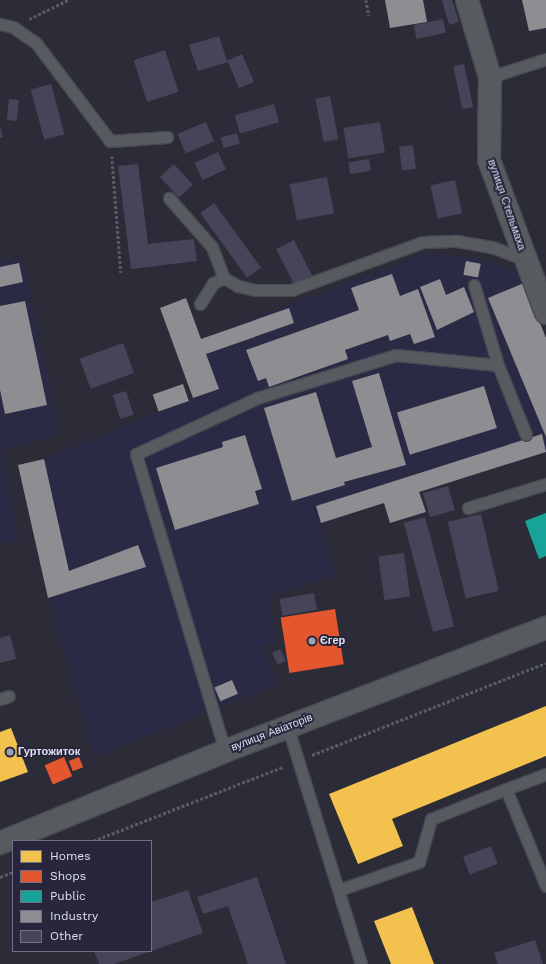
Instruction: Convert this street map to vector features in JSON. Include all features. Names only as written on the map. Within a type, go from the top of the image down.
[{"type":"street","name":"вулиця Стельмаха","points":[[468,0],[490,77],[489,160],[524,259],[546,313]]},
{"type":"street","name":"вулиця Авіаторів","points":[[0,843],[225,751],[546,628]]},
{"type":"lane","points":[[0,24],[12,27],[36,43],[110,141],[167,137]]},
{"type":"lane","points":[[490,77],[546,59]]},
{"type":"lane","points":[[169,198],[212,247],[224,278],[238,286],[255,290],[291,290],[422,242],[456,241],[478,244],[492,247],[524,259]]},
{"type":"lane","points":[[200,304],[214,284],[224,278]]},
{"type":"lane","points":[[474,285],[498,365],[526,435]]},
{"type":"lane","points":[[225,751],[136,454],[257,398],[396,355],[498,365]]},
{"type":"lane","points":[[468,508],[546,484]]},
{"type":"lane","points":[[288,728],[361,964]]},
{"type":"lane","points":[[339,890],[419,862],[431,819],[546,774]]},
{"type":"lane","points":[[506,790],[546,886]]},
{"type":"path","points":[[12,27],[68,0]]},
{"type":"path","points":[[366,0],[369,16]]},
{"type":"path","points":[[110,141],[122,273]]},
{"type":"path","points":[[96,840],[546,663]]},
{"type":"path","points":[[0,877],[12,872]]},
{"type":"shaded area","points":[[423,254],[460,256],[491,262],[519,273],[546,338],[546,452],[419,492],[426,512],[390,523],[384,503],[321,523],[335,576],[269,595],[277,641],[263,647],[277,684],[94,757],[48,598],[18,465],[44,459],[193,398],[200,339]]},
{"type":"shaded area","points":[[22,258],[60,434],[2,449],[19,541],[0,544],[0,262]]},
{"type":"building: Homes","points":[[546,706],[546,756],[392,819],[403,846],[358,864],[329,794]]},
{"type":"building: Homes","name":"Гуртожиток","points":[[11,728],[28,772],[0,782],[0,732]]},
{"type":"building: Homes","points":[[412,907],[434,964],[391,964],[374,921]]},
{"type":"building: Shops","name":"Єгер","points":[[335,609],[344,664],[289,673],[281,618]]},
{"type":"building: Shops","points":[[64,757],[72,776],[53,785],[45,765]]},
{"type":"building: Shops","points":[[79,757],[83,767],[73,771],[69,761]]},
{"type":"building: Public","points":[[546,513],[546,556],[539,559],[525,521]]},
{"type":"building: Industry","points":[[385,0],[423,0],[427,22],[390,28]]},
{"type":"building: Industry","points":[[522,0],[546,0],[546,28],[529,31]]},
{"type":"building: Industry","points":[[466,261],[481,264],[478,278],[463,275]]},
{"type":"building: Industry","points":[[19,263],[23,282],[0,287],[0,267]]},
{"type":"building: Industry","points":[[392,274],[400,296],[418,289],[435,337],[414,344],[410,334],[390,341],[388,335],[345,350],[348,359],[269,387],[266,378],[258,381],[246,350],[359,310],[351,288]]},
{"type":"building: Industry","points":[[440,279],[446,295],[464,287],[474,312],[437,330],[420,287]]},
{"type":"building: Industry","points":[[524,283],[546,338],[546,437],[488,298]]},
{"type":"building: Industry","points":[[186,298],[201,339],[289,308],[294,323],[206,354],[219,389],[193,398],[160,308]]},
{"type":"building: Industry","points":[[25,301],[47,405],[5,414],[0,390],[0,306]]},
{"type":"building: Industry","points":[[379,373],[406,465],[344,482],[345,485],[292,501],[264,408],[316,392],[336,458],[372,447],[352,381]]},
{"type":"building: Industry","points":[[183,384],[189,401],[159,411],[153,394]]},
{"type":"building: Industry","points":[[484,386],[497,428],[410,455],[397,413]]},
{"type":"building: Industry","points":[[542,434],[546,452],[419,492],[426,512],[390,523],[384,503],[321,523],[316,506]]},
{"type":"building: Industry","points":[[245,435],[262,489],[255,491],[259,504],[175,530],[156,468],[223,447],[222,442]]},
{"type":"building: Industry","points":[[44,459],[69,571],[138,545],[146,567],[48,598],[18,465]]},
{"type":"building: Industry","points":[[232,680],[238,694],[220,701],[215,687]]},
{"type":"building: Other","points":[[442,0],[452,0],[459,22],[449,25]]},
{"type":"building: Other","points":[[443,19],[446,33],[417,39],[414,25]]},
{"type":"building: Other","points":[[219,36],[227,61],[242,54],[254,82],[239,88],[228,62],[198,71],[189,45]]},
{"type":"building: Other","points":[[165,50],[179,92],[147,102],[134,60]]},
{"type":"building: Other","points":[[464,64],[473,107],[462,109],[453,66]]},
{"type":"building: Other","points":[[51,84],[64,134],[44,140],[31,89]]},
{"type":"building: Other","points":[[330,96],[338,139],[324,142],[315,99]]},
{"type":"building: Other","points":[[9,99],[19,100],[17,121],[7,120]]},
{"type":"building: Other","points":[[274,104],[279,122],[240,134],[235,115]]},
{"type":"building: Other","points":[[206,122],[214,141],[186,153],[177,134]]},
{"type":"building: Other","points":[[380,122],[385,153],[348,158],[343,128]]},
{"type":"building: Other","points":[[0,126],[3,137],[0,138]]},
{"type":"building: Other","points":[[237,133],[240,144],[223,148],[221,137]]},
{"type":"building: Other","points":[[413,145],[416,169],[402,171],[399,147]]},
{"type":"building: Other","points":[[218,152],[226,169],[202,180],[194,163]]},
{"type":"building: Other","points":[[369,159],[371,171],[350,174],[348,162]]},
{"type":"building: Other","points":[[138,164],[148,244],[194,239],[197,261],[131,269],[118,166]]},
{"type":"building: Other","points":[[174,164],[193,185],[179,198],[160,177]]},
{"type":"building: Other","points":[[327,177],[334,213],[297,221],[290,184]]},
{"type":"building: Other","points":[[455,180],[462,213],[438,218],[431,185]]},
{"type":"building: Other","points":[[214,203],[261,268],[247,278],[200,213]]},
{"type":"building: Other","points":[[294,240],[312,276],[294,285],[276,249]]},
{"type":"building: Other","points":[[123,343],[134,373],[91,389],[80,359]]},
{"type":"building: Other","points":[[126,391],[134,415],[120,419],[113,395]]},
{"type":"building: Other","points":[[448,486],[455,510],[430,517],[423,493]]},
{"type":"building: Other","points":[[481,514],[499,591],[466,599],[448,522]]},
{"type":"building: Other","points":[[425,517],[454,626],[433,632],[404,523]]},
{"type":"building: Other","points":[[404,553],[410,597],[384,600],[378,557]]},
{"type":"building: Other","points":[[314,593],[317,610],[282,616],[280,599]]},
{"type":"building: Other","points":[[10,635],[16,659],[0,663],[0,638]]},
{"type":"building: Other","points":[[280,649],[286,661],[278,665],[272,653]]},
{"type":"building: Other","points":[[491,846],[498,864],[470,874],[463,857]]},
{"type":"building: Other","points":[[257,877],[286,964],[248,964],[228,906],[203,914],[197,897]]},
{"type":"building: Other","points":[[188,890],[203,933],[152,951],[152,902]]},
{"type":"building: Other","points":[[535,940],[543,964],[498,964],[494,953]]},
{"type":"building: Other","points":[[94,952],[148,952],[114,964],[99,964]]},
{"type":"place","name":"Єгер","points":[[312,641]]},
{"type":"place","name":"Гуртожиток","points":[[10,752]]}]
